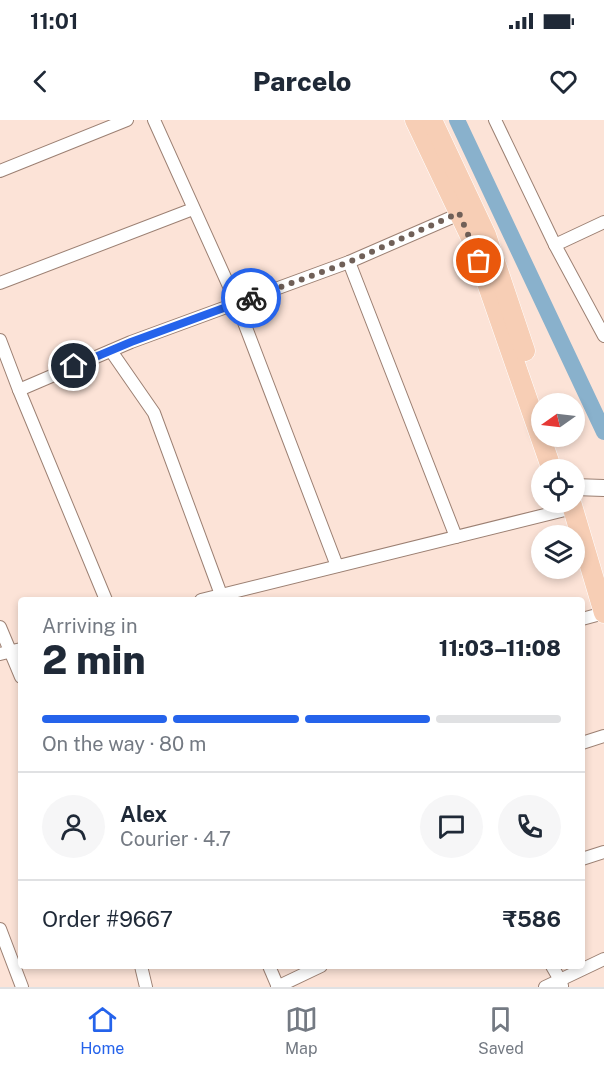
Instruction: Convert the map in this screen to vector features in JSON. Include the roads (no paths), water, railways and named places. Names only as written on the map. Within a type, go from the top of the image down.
[{"type":"main road","points":[[416,120],[466,211],[486,235],[539,393]]},
{"type":"main road","points":[[432,120],[466,211],[472,240],[548,459]]},
{"type":"main road","points":[[585,487],[604,488]]},
{"type":"main road","points":[[574,513],[604,613]]},
{"type":"street","points":[[0,171],[127,120]]},
{"type":"street","points":[[154,120],[237,304],[337,566]]},
{"type":"street","points":[[495,120],[555,245],[604,336]]},
{"type":"street","points":[[0,283],[193,209]]},
{"type":"street","points":[[19,390],[111,351],[349,262],[466,211]]},
{"type":"street","points":[[555,245],[604,222]]},
{"type":"street","points":[[349,262],[456,537]]},
{"type":"street","points":[[0,340],[105,597]]},
{"type":"street","points":[[111,351],[154,413],[222,597],[543,513]]},
{"type":"street","points":[[585,618],[604,613]]},
{"type":"street","points":[[0,627],[18,670]]},
{"type":"street","points":[[585,742],[604,736]]},
{"type":"street","points":[[585,859],[604,852]]},
{"type":"street","points":[[0,929],[22,987]]},
{"type":"street","points":[[545,987],[561,983],[604,959]]},
{"type":"street","points":[[142,969],[146,987]]},
{"type":"street","points":[[270,969],[278,987],[315,969]]},
{"type":"street","points":[[554,969],[561,983]]},
{"type":"waterway","points":[[457,120],[604,432]]}]
